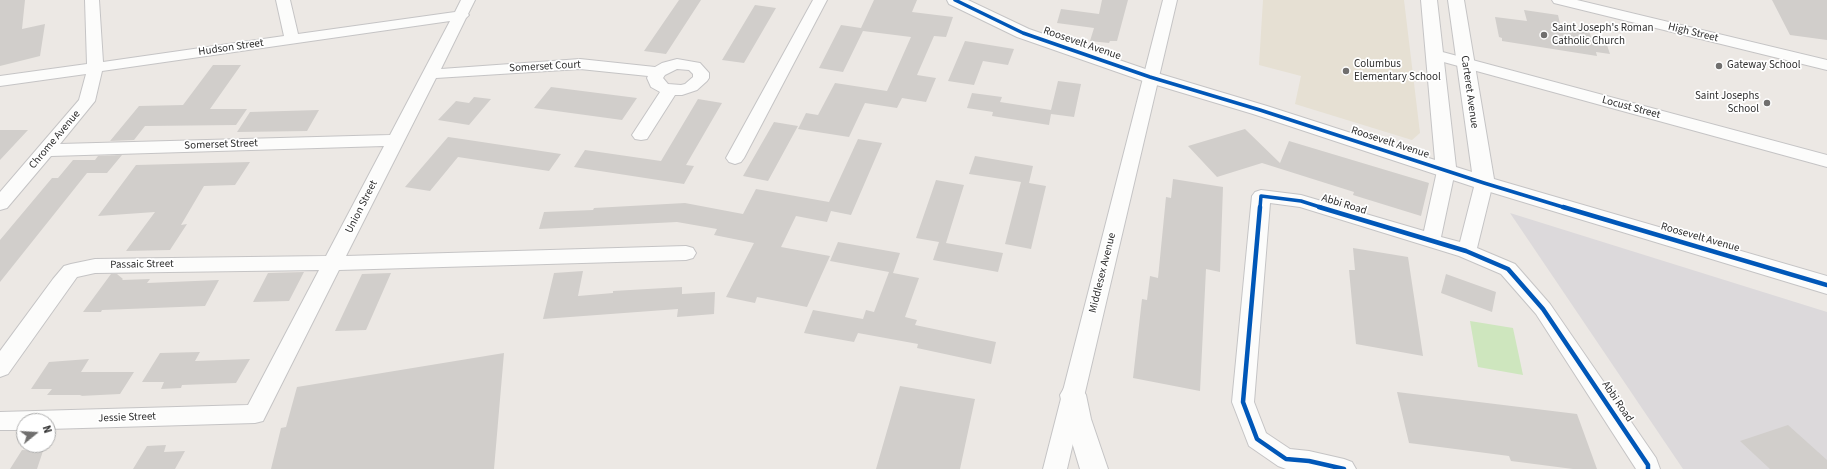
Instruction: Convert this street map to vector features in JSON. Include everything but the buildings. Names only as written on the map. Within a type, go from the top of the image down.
[{"type":"street","name":"Chrome Avenue","points":[[0,204],[87,101],[94,68],[92,0]]},
{"type":"street","points":[[283,0],[292,39]]},
{"type":"street","points":[[735,158],[820,0]]},
{"type":"street","name":"Roosevelt Avenue","points":[[955,0],[1024,33],[1150,77],[1260,110],[1484,183],[1827,284]]},
{"type":"street","name":"Middlesex Avenue","points":[[1055,469],[1170,0]]},
{"type":"street","points":[[1429,0],[1446,171],[1431,241]]},
{"type":"street","name":"Carteret Avenue","points":[[1456,0],[1484,183]]},
{"type":"street","name":"High Street","points":[[1559,0],[1827,65]]},
{"type":"street","name":"Hudson Street","points":[[0,82],[292,39],[468,4]]},
{"type":"street","name":"Union Street","points":[[255,414],[468,4]]},
{"type":"street","name":"Locust Street","points":[[1435,55],[1827,161]]},
{"type":"street","name":"Somerset Court","points":[[431,74],[580,64],[658,72]]},
{"type":"street","points":[[677,64],[686,64],[699,69],[701,73],[698,83],[682,90],[670,90],[662,88],[657,84],[655,78],[658,72],[668,66],[677,64]]},
{"type":"street","points":[[641,135],[670,90]]},
{"type":"street","name":"Somerset Street","points":[[46,150],[396,140]]},
{"type":"street","points":[[1466,251],[1471,238],[1484,183]]},
{"type":"street","name":"Abbi Road","points":[[1344,469],[1309,461],[1286,459],[1257,439],[1243,402],[1261,196],[1301,201],[1466,251],[1508,268],[1543,309],[1648,465],[1648,469]]},
{"type":"street","name":"Passaic Street","points":[[0,368],[60,284],[72,271],[95,266],[334,263],[686,253]]},
{"type":"street","points":[[1073,395],[1080,426],[1094,469]]},
{"type":"street","name":"Jessie Street","points":[[0,421],[255,414]]},
{"type":"shaded area","name":"Columbus Elementary School","points":[[1263,0],[1404,0],[1420,133],[1412,140],[1295,104],[1301,76],[1259,65]]},
{"type":"shaded area","points":[[1510,213],[1827,312],[1827,469],[1683,469]]},
{"type":"green space","points":[[1470,321],[1513,328],[1523,375],[1478,367]]},
{"type":"cycle path","points":[[955,0],[1023,33],[1150,77],[1260,110],[1484,183],[1827,285]]},
{"type":"cycle path","points":[[1344,469],[1309,461],[1286,459],[1257,439],[1243,402],[1261,196],[1301,201],[1466,251],[1508,269],[1543,309],[1648,465],[1648,469]]},
{"type":"place","name":"Saint Joseph's Roman Catholic Church","points":[[1544,35]]},
{"type":"place","name":"Gateway School","points":[[1719,66]]},
{"type":"place","name":"Columbus Elementary School","points":[[1346,71]]},
{"type":"place","name":"Saint Josephs School","points":[[1767,103]]}]
